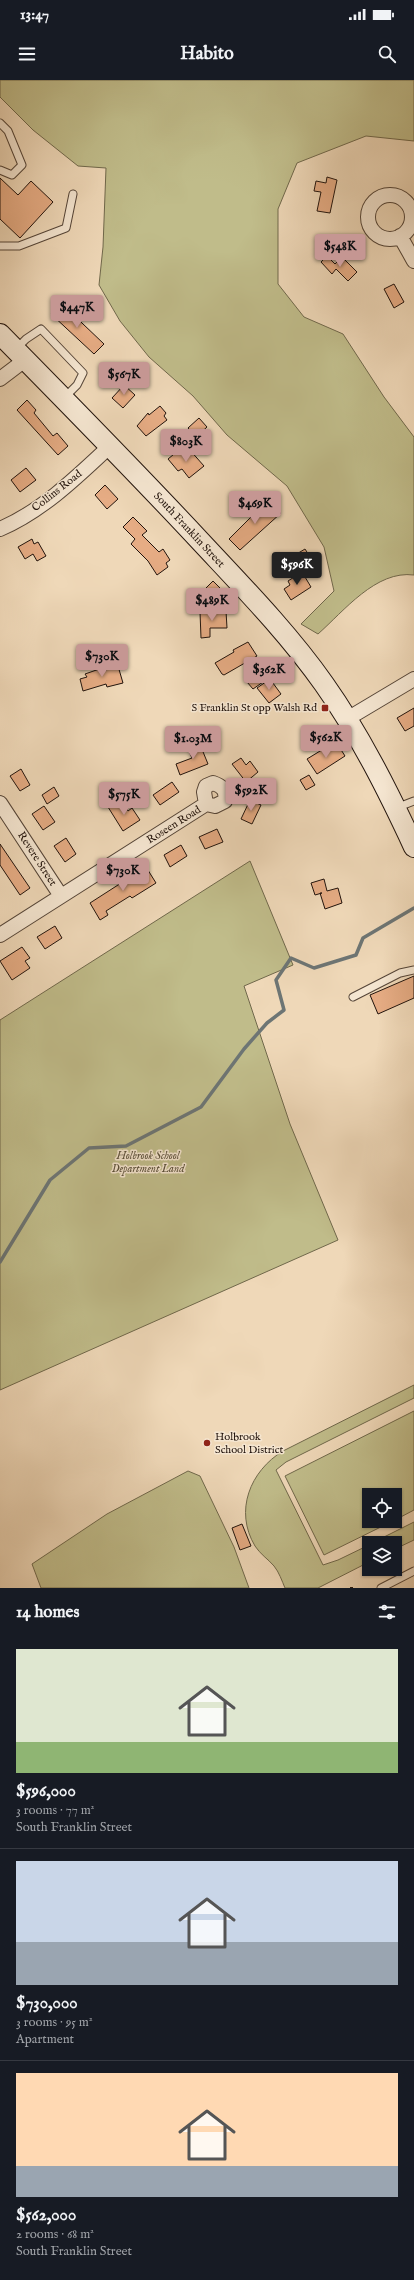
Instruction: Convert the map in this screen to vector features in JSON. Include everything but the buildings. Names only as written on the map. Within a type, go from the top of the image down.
[{"type":"main road","name":"South Franklin Street","points":[[0,334],[110,446],[290,640],[320,678],[347,719],[396,808],[414,847]]},
{"type":"street","points":[[400,236],[414,261]]},
{"type":"street","points":[[0,378],[10,373],[20,355]]},
{"type":"street","name":"Collins Road","points":[[0,529],[28,513],[68,485],[110,446]]},
{"type":"street","points":[[347,719],[414,679]]},
{"type":"street","name":"Revere Street","points":[[0,803],[61,896]]},
{"type":"street","name":"Roseen Road","points":[[0,935],[206,804]]},
{"type":"lane","points":[[0,123],[8,131],[22,164],[12,175],[0,170]]},
{"type":"lane","points":[[0,246],[19,246],[66,228],[73,194]]},
{"type":"lane","points":[[20,355],[26,339],[41,329],[83,373],[77,385],[64,399]]},
{"type":"lane","points":[[396,808],[414,801]]},
{"type":"lane","points":[[353,997],[400,973],[414,970]]},
{"type":"lane","points":[[381,1588],[414,1571]]},
{"type":"green space","points":[[0,80],[414,80],[414,141],[366,136],[297,163],[278,209],[278,284],[304,317],[343,334],[384,397],[414,437],[414,575],[400,575],[374,585],[350,604],[318,634],[301,624],[334,591],[324,547],[287,486],[227,435],[193,396],[149,357],[120,321],[99,285],[103,247],[106,168],[78,166],[33,130],[0,97]]},
{"type":"green space","name":"Holbrook School Department Land","points":[[250,861],[293,965],[244,986],[290,1124],[338,1240],[0,1390],[0,1020]]},
{"type":"green space","points":[[414,1385],[414,1398],[286,1462],[276,1470],[323,1565],[338,1560],[362,1548],[362,1566],[318,1588],[285,1588],[276,1568],[257,1549],[249,1533],[246,1519],[246,1506],[249,1493],[254,1481],[262,1469],[271,1459],[283,1451]]},
{"type":"green space","points":[[414,1411],[414,1510],[402,1516],[402,1488],[362,1488],[362,1528],[379,1528],[324,1555],[285,1476]]},
{"type":"green space","points":[[188,1471],[200,1476],[234,1547],[249,1588],[41,1588],[32,1564],[107,1514]]},
{"type":"green space","points":[[414,1522],[414,1540],[402,1546],[402,1536],[386,1536]]},
{"type":"waterway","points":[[0,1262],[50,1180],[89,1148],[126,1146],[201,1107],[244,1049],[267,1023],[284,1010],[276,980],[291,958],[314,968],[356,955],[363,938],[414,908]]},
{"type":"place","name":"S Franklin St opp Walsh Rd","points":[[325,708]]},
{"type":"place","name":"Holbrook School District","points":[[207,1443]]}]
